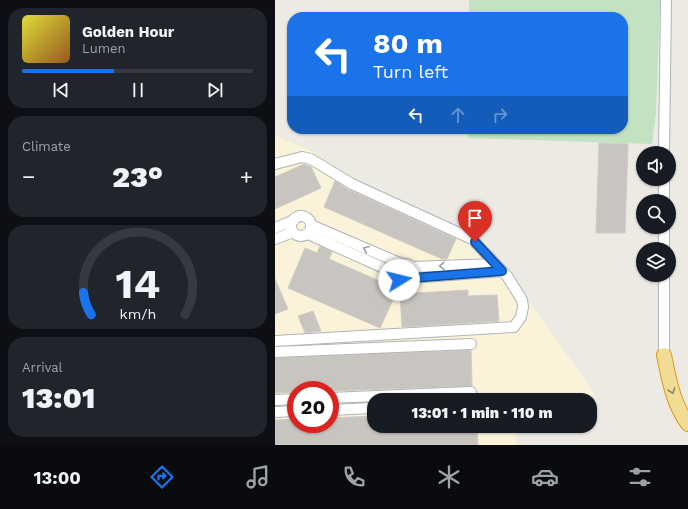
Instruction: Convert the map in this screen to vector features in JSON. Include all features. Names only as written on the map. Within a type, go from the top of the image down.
[{"type":"highway","points":[[664,355],[670,384],[680,414],[688,424]]},
{"type":"street","points":[[664,146],[666,0]]},
{"type":"street","points":[[275,164],[302,157],[311,159],[352,184],[472,239],[507,276],[523,300],[521,317],[514,327],[275,341]]},
{"type":"street","points":[[275,228],[296,218],[302,217],[308,220],[309,230]]},
{"type":"street","points":[[293,220],[291,226],[293,232],[299,236],[309,230]]},
{"type":"street","points":[[309,230],[402,264],[408,264],[412,267],[498,268]]},
{"type":"street","points":[[309,230],[395,274],[397,279],[402,282],[408,281],[412,278],[498,268]]},
{"type":"street","points":[[275,239],[293,232]]},
{"type":"street","points":[[395,274],[397,267],[402,264]]},
{"type":"street","points":[[412,267],[414,273],[412,278]]},
{"type":"street","points":[[664,282],[664,355]]},
{"type":"street","points":[[275,352],[471,344]]},
{"type":"street","points":[[448,393],[471,393]]},
{"type":"street","points":[[339,398],[367,396]]},
{"type":"street","points":[[275,400],[287,399]]},
{"type":"street","points":[[339,410],[367,408]]},
{"type":"street","points":[[275,412],[287,411]]},
{"type":"shaded area","points":[[275,135],[313,152],[360,182],[476,235],[486,244],[594,393],[367,393],[367,433],[516,433],[517,445],[275,445]]},
{"type":"green space","points":[[469,0],[660,0],[656,113],[652,144],[468,138],[468,134],[628,134],[628,12],[469,12]]},
{"type":"building","points":[[599,143],[628,144],[625,233],[596,233]]},
{"type":"building","points":[[304,164],[311,167],[321,188],[275,209],[275,177]]},
{"type":"building","points":[[335,181],[349,190],[456,239],[447,259],[442,259],[324,207]]},
{"type":"building","points":[[320,246],[332,252],[329,259],[398,289],[380,328],[288,288],[305,248],[317,253]]},
{"type":"building","points":[[275,279],[288,309],[275,314]]},
{"type":"building","points":[[468,290],[468,296],[497,295],[499,321],[402,327],[400,294]]},
{"type":"building","points":[[313,311],[321,331],[305,333],[298,316]]},
{"type":"building","points":[[471,350],[472,386],[339,391],[339,381],[287,381],[287,392],[275,393],[275,358]]},
{"type":"building","points":[[367,416],[367,433],[477,433],[478,445],[275,445],[275,420],[287,419],[287,433],[339,433],[339,418]]},
{"type":"route","points":[[399,280],[405,282],[412,278],[502,271],[475,242]]}]
